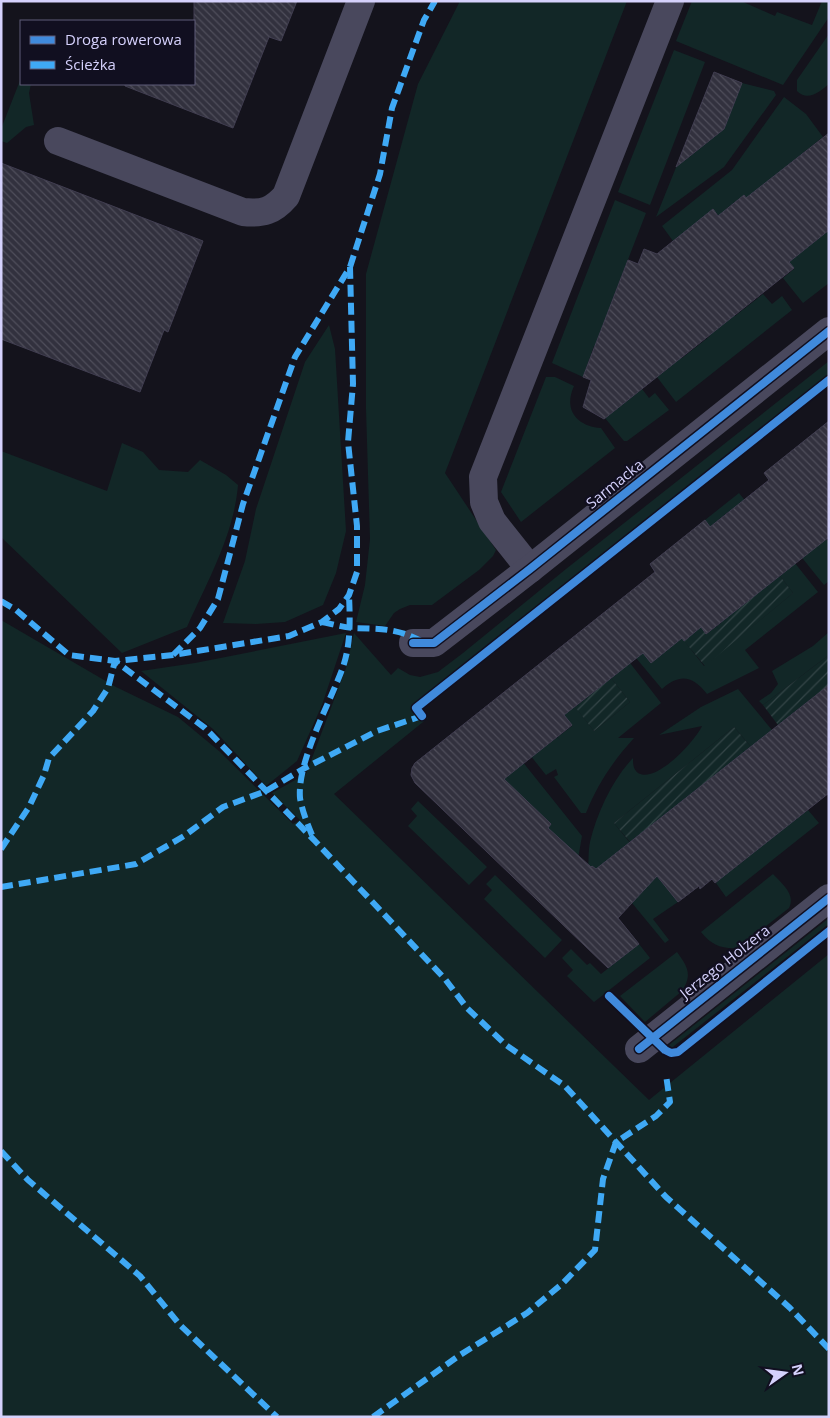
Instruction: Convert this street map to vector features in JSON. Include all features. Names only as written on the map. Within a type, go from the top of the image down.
[{"type":"street","points":[[58,141],[243,212],[266,212],[278,205],[286,196],[361,1]]},
{"type":"street","points":[[530,569],[492,521],[484,502],[483,477],[670,1]]},
{"type":"street","name":"Sarmacka","points":[[413,643],[434,643],[829,331]]},
{"type":"street","name":"Jerzego Holzera","points":[[639,1048],[829,898]]},
{"type":"green space","points":[[460,1],[627,1],[445,473],[496,550],[493,556],[479,570],[432,605],[410,605],[400,609],[394,613],[385,626],[356,622],[365,585],[370,539],[366,409],[366,274],[418,84]]},
{"type":"green space","points":[[692,1],[741,1],[775,16],[777,12],[812,25],[822,1],[829,1],[829,17],[783,85],[676,41]]},
{"type":"green space","points":[[829,34],[829,84],[813,95],[805,96],[797,91],[797,80]]},
{"type":"green space","points":[[674,50],[705,62],[650,205],[618,192]]},
{"type":"green space","points":[[20,81],[20,85],[31,85],[29,93],[34,125],[26,127],[7,143],[1,141],[1,129]]},
{"type":"green space","points":[[742,83],[774,91],[776,95],[724,167],[656,217],[681,155],[688,158],[724,129]]},
{"type":"green space","points":[[784,97],[806,114],[823,137],[782,170],[750,203],[744,195],[726,209],[721,219],[713,210],[673,241],[662,226],[732,170]]},
{"type":"green space","points":[[615,200],[646,213],[610,306],[606,350],[594,346],[583,377],[552,363]]},
{"type":"green space","points":[[829,230],[829,283],[803,303],[783,278],[794,269],[789,262]]},
{"type":"green space","points":[[763,294],[772,304],[782,296],[792,310],[676,402],[657,377],[670,367],[678,355],[682,358],[710,336],[703,327],[727,307],[735,316]]},
{"type":"green space","points":[[329,325],[335,349],[346,531],[336,573],[323,605],[285,622],[256,624],[223,623],[245,561],[256,509],[305,362]]},
{"type":"green space","points":[[829,361],[829,374],[415,703],[428,718],[334,794],[649,1100],[829,954],[829,1417],[1,1417],[1,620],[116,687],[178,717],[219,751],[293,824],[300,820],[272,793],[306,774],[346,668],[354,633],[391,675],[398,668],[410,675],[420,677],[438,672]]},
{"type":"green space","points":[[546,377],[555,377],[574,386],[570,402],[574,415],[585,424],[601,428],[615,448],[521,522],[501,492]]},
{"type":"green space","points":[[642,389],[649,398],[655,393],[669,410],[627,441],[624,441],[605,418]]},
{"type":"green space","points":[[122,443],[143,452],[159,470],[188,472],[200,460],[226,475],[238,485],[231,522],[225,540],[187,627],[122,653],[1,537],[1,451],[107,491]]},
{"type":"green space","points":[[739,493],[818,592],[745,650],[759,668],[707,694],[697,683],[686,679],[675,680],[662,689],[636,658],[643,653],[682,638],[704,666],[793,593],[780,576],[787,570],[728,512],[710,527],[705,520]]},
{"type":"green space","points":[[826,539],[829,542],[829,581],[824,585],[791,544]]},
{"type":"green space","points":[[780,576],[793,593],[705,666],[684,641],[701,627],[706,634],[721,623],[730,604],[735,611],[750,600],[759,581],[764,588]]},
{"type":"green space","points":[[829,632],[829,655],[763,705],[759,701],[771,693],[778,684],[772,671],[813,646]]},
{"type":"green space","points":[[346,633],[322,705],[297,761],[266,786],[213,729],[141,671],[195,663]]},
{"type":"green space","points":[[829,655],[829,685],[778,725],[763,705]]},
{"type":"green space","points":[[630,663],[661,703],[618,738],[634,738],[606,774],[586,813],[581,813],[554,777],[558,775],[556,769],[546,775],[522,745],[534,755],[572,726],[562,713],[573,704],[594,731],[630,702],[611,678]]},
{"type":"green space","points":[[611,678],[630,702],[594,731],[575,707]]},
{"type":"green space","points":[[738,689],[772,730],[769,732],[771,734],[752,748],[734,727],[614,823],[678,902],[653,919],[669,940],[665,943],[632,903],[592,866],[588,870],[589,845],[593,831],[601,808],[618,776],[633,758],[634,768],[638,773],[646,775],[664,767],[692,741],[702,726],[659,735],[701,707]]},
{"type":"green space","points":[[734,727],[751,747],[630,842],[614,823]]},
{"type":"green space","points":[[514,751],[582,836],[578,859],[548,828],[551,824],[520,795],[489,775]]},
{"type":"green space","points":[[418,801],[487,867],[469,885],[408,826],[417,816],[411,809]]},
{"type":"green space","points":[[808,810],[819,823],[726,897],[716,883],[718,881],[713,874],[727,863],[732,870],[747,858],[742,851],[789,813],[795,820]]},
{"type":"green space","points":[[773,874],[784,885],[791,898],[789,908],[738,948],[727,948],[717,945],[701,932]]},
{"type":"green space","points":[[495,875],[562,940],[545,958],[484,899],[492,890],[486,884]]},
{"type":"green space","points":[[829,918],[829,924],[672,1048],[669,1045]]},
{"type":"green space","points":[[639,944],[650,958],[594,1002],[567,976],[573,970],[562,958],[571,949],[587,965],[590,963],[601,974]]},
{"type":"green space","points":[[677,952],[687,970],[688,975],[685,985],[682,991],[645,1022],[620,996]]},
{"type":"building","points":[[194,1],[297,1],[281,41],[269,37],[233,128],[125,86],[195,85]]},
{"type":"building","points":[[714,72],[742,83],[724,129],[676,167]]},
{"type":"building","points":[[829,133],[829,230],[789,262],[794,268],[604,419],[583,407],[591,380],[583,377],[628,260],[638,264],[644,249],[657,254],[713,209],[718,216],[744,195],[746,198]]},
{"type":"building","points":[[1,163],[203,241],[168,332],[164,330],[140,392],[1,339]]},
{"type":"building","points":[[829,421],[829,537],[706,634],[701,627],[684,641],[682,638],[651,663],[643,653],[564,715],[572,725],[504,779],[551,824],[548,828],[591,867],[596,869],[829,685],[829,793],[715,883],[712,879],[700,889],[699,886],[678,902],[657,876],[618,918],[639,944],[608,968],[415,783],[411,775],[412,768],[415,763],[655,572],[650,564],[705,520],[710,527],[769,480],[764,473]]},
{"type":"marked path","points":[[173,655],[200,628],[218,599],[243,504],[295,357],[350,267],[380,174],[392,108],[424,20],[435,1]]},
{"type":"marked path","points":[[1,601],[16,610],[69,655],[115,661],[173,655],[289,636],[322,622],[339,609],[349,595],[357,572],[357,526],[348,442],[353,384],[350,267]]},
{"type":"marked path","points":[[312,835],[301,803],[300,783],[309,750],[346,658],[350,613],[349,595]]},
{"type":"marked path","points":[[322,622],[349,628],[396,631],[421,641]]},
{"type":"marked path","points":[[1,849],[29,807],[44,775],[49,758],[93,711],[108,688],[115,661],[205,728],[445,979],[467,1008],[506,1045],[565,1086],[666,1197],[790,1308],[829,1349]]},
{"type":"marked path","points":[[1,887],[136,864],[184,836],[223,807],[266,791],[303,769],[377,731],[422,716]]},
{"type":"marked path","points":[[373,1417],[460,1355],[527,1313],[562,1284],[595,1250],[603,1179],[616,1142],[656,1116],[670,1102],[666,1075]]},
{"type":"marked path","points":[[1,1151],[28,1180],[140,1276],[180,1325],[277,1417]]},
{"type":"cycle path","points":[[413,643],[434,643],[829,331]]},
{"type":"cycle path","points":[[422,716],[416,708],[829,380]]},
{"type":"cycle path","points":[[639,1049],[829,898]]},
{"type":"cycle path","points":[[609,996],[665,1050],[671,1053],[678,1052],[829,931]]}]
